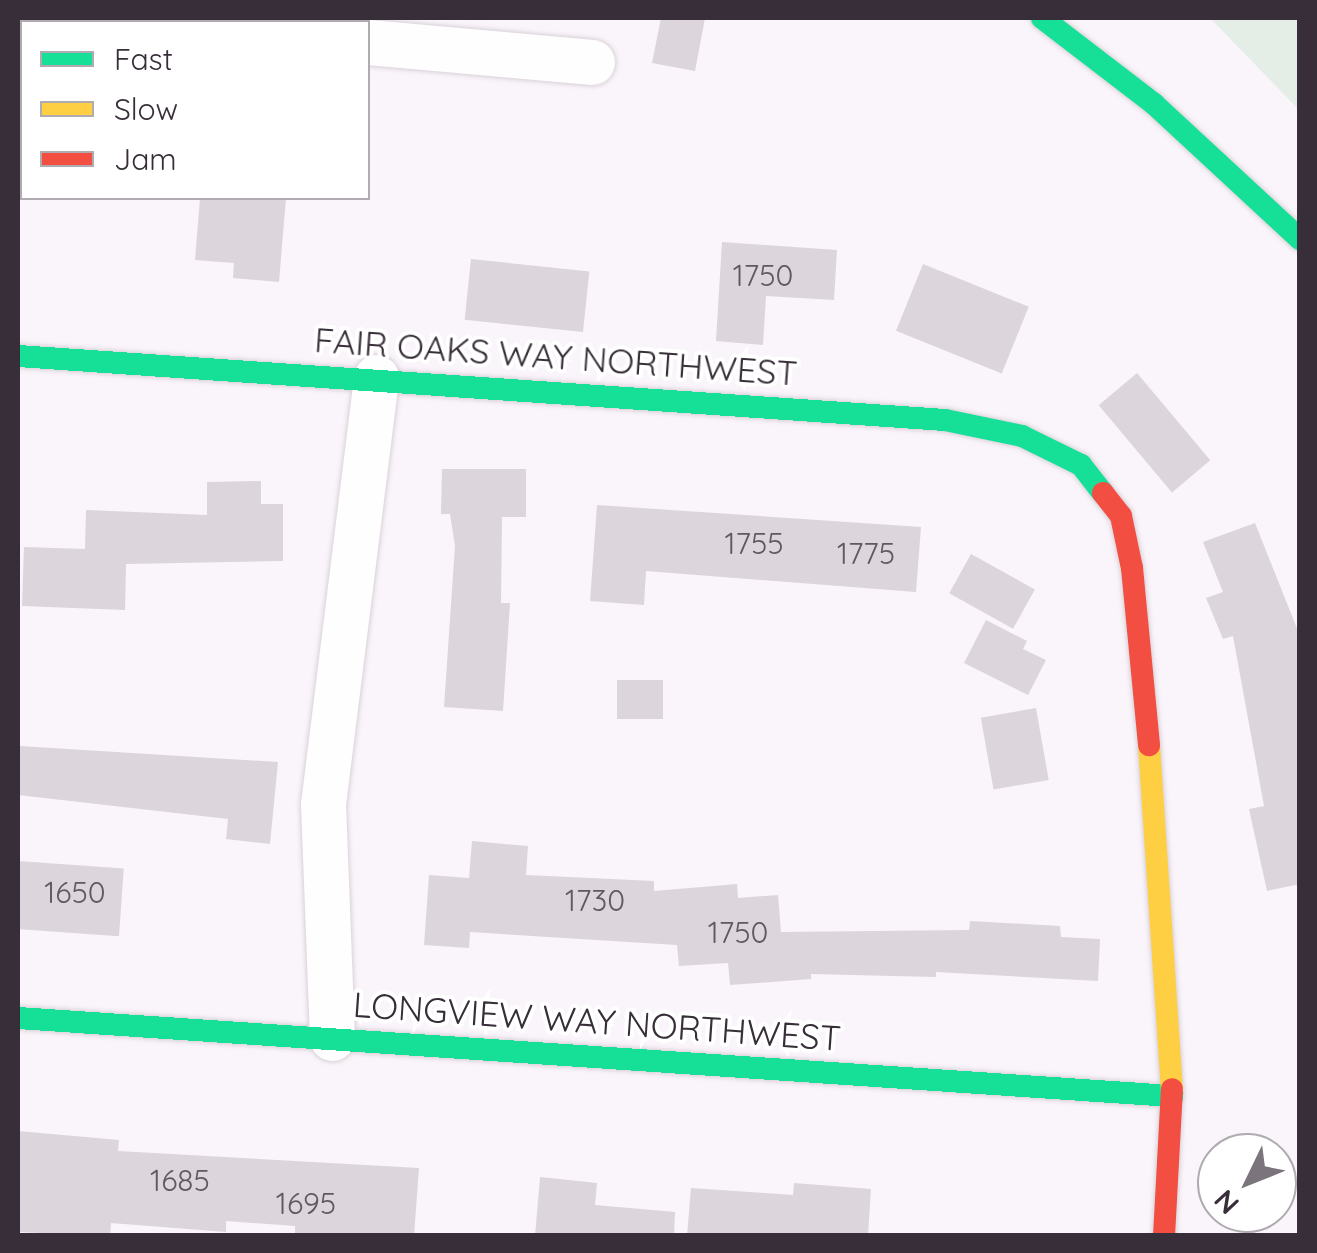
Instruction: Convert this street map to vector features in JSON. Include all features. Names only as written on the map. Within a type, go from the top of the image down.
[{"type":"street","points":[[18,18],[53,20]]},
{"type":"street","points":[[1042,18],[1154,104],[1300,239]]},
{"type":"street","points":[[370,42],[592,62]]},
{"type":"street","name":"FAIR OAKS WAY NORTHWEST","points":[[18,356],[945,420],[1022,436],[1081,465],[1121,516],[1132,568],[1156,818],[1172,1096]]},
{"type":"street","points":[[332,1038],[322,804],[376,378]]},
{"type":"street","name":"LONGVIEW WAY NORTHWEST","points":[[18,1018],[1172,1096]]},
{"type":"street","points":[[1164,1236],[1172,1096]]},
{"type":"shaded area","points":[[1210,18],[1299,18],[1299,110]]},
{"type":"building","points":[[661,18],[705,18],[695,71],[652,63]]},
{"type":"building","points":[[200,200],[286,200],[279,282],[233,278],[234,263],[195,260]]},
{"type":"building","points":[[722,242],[837,250],[834,300],[766,296],[763,345],[716,341]]},
{"type":"building","points":[[471,259],[589,271],[583,332],[465,320]]},
{"type":"building","points":[[923,264],[1029,307],[1002,373],[896,331]]},
{"type":"building","points":[[1137,373],[1210,460],[1172,492],[1099,405]]},
{"type":"building","points":[[442,469],[526,469],[526,517],[502,517],[501,603],[510,603],[503,711],[444,707],[455,546],[450,514],[441,514]]},
{"type":"building","points":[[261,481],[261,504],[283,504],[283,561],[126,564],[125,610],[22,606],[24,547],[85,549],[86,510],[207,515],[207,482]]},
{"type":"building","points":[[597,505],[921,527],[916,592],[646,571],[644,605],[590,601]]},
{"type":"building","points":[[1255,523],[1300,636],[1300,884],[1267,891],[1249,809],[1264,806],[1233,636],[1223,639],[1206,598],[1223,592],[1203,542]]},
{"type":"building","points":[[971,554],[1035,589],[1013,629],[949,593]]},
{"type":"building","points":[[986,620],[1027,641],[1023,649],[1046,660],[1028,695],[964,663]]},
{"type":"building","points":[[617,680],[663,680],[663,719],[617,719]]},
{"type":"building","points":[[1036,708],[1049,780],[994,790],[981,718]]},
{"type":"building","points":[[20,746],[278,762],[270,844],[226,839],[228,819],[18,795]]},
{"type":"building","points":[[472,841],[528,846],[526,875],[654,881],[654,891],[737,884],[738,898],[778,895],[781,932],[969,930],[970,921],[1060,926],[1061,937],[1100,939],[1098,981],[936,972],[936,977],[811,974],[811,979],[730,985],[728,963],[679,966],[677,945],[470,932],[469,948],[424,945],[429,875],[469,878]]},
{"type":"building","points":[[18,861],[124,868],[119,936],[18,929]]},
{"type":"building","points":[[18,1131],[119,1140],[118,1151],[419,1168],[414,1236],[295,1236],[295,1226],[226,1221],[226,1232],[111,1223],[110,1236],[18,1232]]},
{"type":"building","points":[[540,1177],[597,1183],[595,1205],[675,1212],[674,1236],[535,1236]]},
{"type":"building","points":[[794,1183],[871,1189],[868,1236],[687,1236],[691,1188],[793,1195]]},
{"type":"traffic: fast","points":[[1042,18],[1154,104],[1300,239]]},
{"type":"traffic: fast","points":[[18,356],[945,420],[1022,436],[1081,465],[1103,493]]},
{"type":"traffic: fast","points":[[18,1018],[1172,1096]]},
{"type":"traffic: slow","points":[[1149,745],[1172,1089]]},
{"type":"traffic: jam","points":[[1103,493],[1121,516],[1132,568],[1149,745]]},
{"type":"traffic: jam","points":[[1164,1236],[1172,1089]]}]
